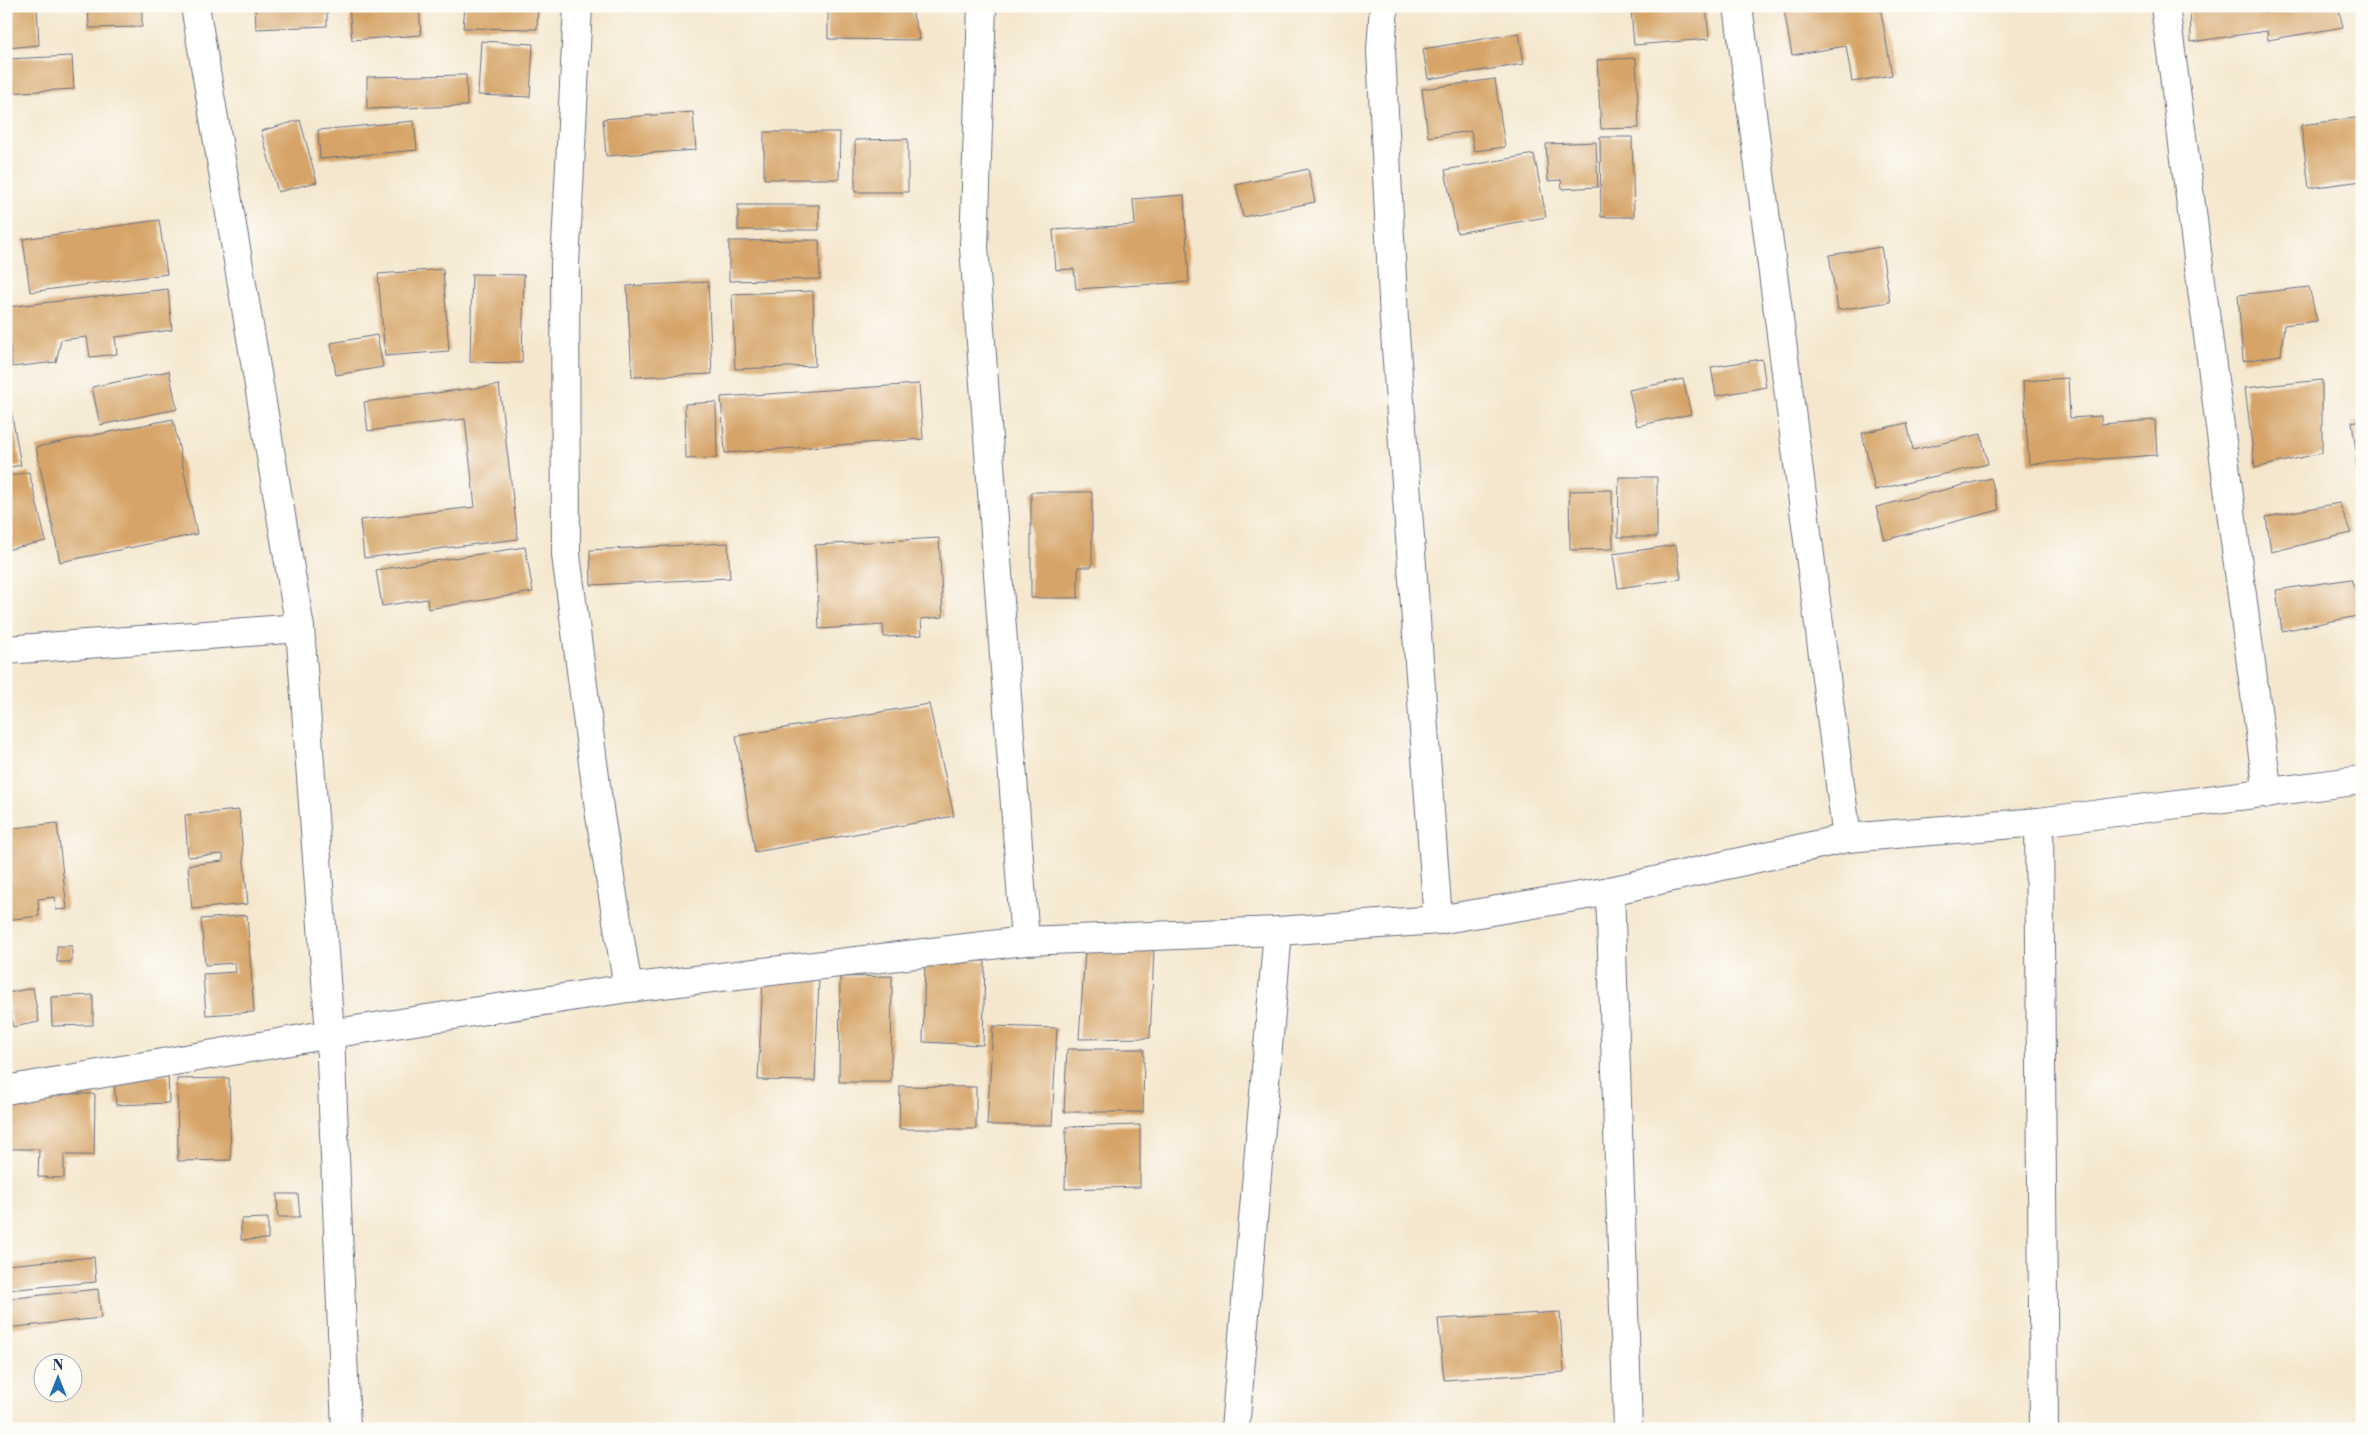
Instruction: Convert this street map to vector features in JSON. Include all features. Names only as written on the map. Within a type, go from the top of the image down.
[{"type":"street","points":[[195,6],[300,628],[330,1034],[346,1429]]},
{"type":"street","points":[[578,6],[565,266],[566,555],[600,816],[628,988]]},
{"type":"street","points":[[982,6],[974,247],[1025,941]]},
{"type":"street","points":[[1384,6],[1381,50],[1394,320],[1438,920]]},
{"type":"street","points":[[1738,6],[1847,838]]},
{"type":"street","points":[[2165,6],[2268,794]]},
{"type":"street","points":[[6,650],[300,628]]},
{"type":"street","points":[[6,1090],[330,1034],[628,988],[1025,941],[1278,931],[1438,920],[1610,891],[1847,838],[2039,822],[2268,794],[2362,780]]},
{"type":"street","points":[[2039,822],[2044,1429]]},
{"type":"street","points":[[1610,891],[1628,1429]]},
{"type":"street","points":[[1235,1429],[1278,931]]},
{"type":"building","points":[[6,6],[37,6],[39,45],[6,48]]},
{"type":"building","points":[[88,6],[142,6],[142,27],[89,28]]},
{"type":"building","points":[[255,6],[327,6],[327,26],[256,29]]},
{"type":"building","points":[[349,6],[419,6],[421,35],[352,40]]},
{"type":"building","points":[[465,6],[538,6],[537,29],[463,28]]},
{"type":"building","points":[[1706,6],[1709,39],[1634,45],[1631,10]]},
{"type":"building","points":[[1808,6],[1880,6],[1892,75],[1852,82],[1846,46],[1792,55],[1784,10]]},
{"type":"building","points":[[2190,6],[2263,6],[2264,13],[2306,6],[2338,6],[2343,27],[2268,40],[2267,31],[2191,42]]},
{"type":"building","points":[[828,10],[912,11],[920,40],[828,39]]},
{"type":"building","points":[[1519,33],[1524,64],[1428,79],[1423,49]]},
{"type":"building","points":[[481,41],[533,44],[530,97],[478,95]]},
{"type":"building","points":[[72,56],[74,89],[6,93],[6,59]]},
{"type":"building","points":[[1636,58],[1639,128],[1601,129],[1597,60]]},
{"type":"building","points":[[466,75],[467,106],[367,109],[367,77]]},
{"type":"building","points":[[1495,79],[1505,147],[1474,151],[1471,131],[1428,137],[1422,89]]},
{"type":"building","points":[[693,112],[696,150],[606,156],[603,119]]},
{"type":"building","points":[[2362,117],[2362,181],[2309,188],[2301,125]]},
{"type":"building","points":[[300,120],[317,182],[278,192],[261,131]]},
{"type":"building","points":[[414,121],[417,150],[320,159],[318,130]]},
{"type":"building","points":[[764,132],[840,132],[839,179],[764,179]]},
{"type":"building","points":[[1600,137],[1632,137],[1634,217],[1601,217]]},
{"type":"building","points":[[908,139],[908,192],[855,192],[855,140]]},
{"type":"building","points":[[1596,142],[1598,187],[1562,189],[1561,180],[1548,181],[1546,144]]},
{"type":"building","points":[[1534,154],[1546,217],[1457,233],[1445,170]]},
{"type":"building","points":[[1308,169],[1315,202],[1243,217],[1236,185]]},
{"type":"building","points":[[1184,195],[1189,282],[1076,289],[1074,269],[1056,270],[1053,230],[1135,225],[1133,199]]},
{"type":"building","points":[[738,205],[819,205],[819,230],[738,230]]},
{"type":"building","points":[[159,220],[167,274],[30,292],[23,239]]},
{"type":"building","points":[[819,240],[820,279],[729,281],[729,241]]},
{"type":"building","points":[[1881,247],[1890,302],[1838,310],[1829,255]]},
{"type":"building","points":[[443,269],[449,351],[385,356],[378,274]]},
{"type":"building","points":[[472,274],[524,275],[522,363],[470,362]]},
{"type":"building","points":[[708,282],[712,374],[632,377],[627,286]]},
{"type":"building","points":[[2362,283],[2362,349],[2360,349],[2356,284]]},
{"type":"building","points":[[2309,287],[2317,321],[2284,325],[2281,355],[2243,361],[2238,295]]},
{"type":"building","points":[[168,289],[172,330],[115,337],[117,354],[90,357],[87,337],[61,340],[56,362],[12,367],[6,307]]},
{"type":"building","points":[[813,291],[815,366],[735,369],[732,294]]},
{"type":"building","points":[[377,335],[383,367],[336,375],[331,343]]},
{"type":"building","points":[[1762,359],[1766,387],[1716,396],[1711,367]]},
{"type":"building","points":[[169,371],[177,409],[100,425],[92,387]]},
{"type":"building","points":[[2068,378],[2070,418],[2101,416],[2101,424],[2155,420],[2157,455],[2029,464],[2023,381]]},
{"type":"building","points":[[1683,379],[1691,414],[1637,426],[1629,390]]},
{"type":"building","points":[[2322,380],[2322,453],[2255,468],[2245,388]]},
{"type":"building","points":[[6,383],[21,465],[6,468]]},
{"type":"building","points":[[919,384],[923,439],[725,453],[721,397]]},
{"type":"building","points":[[499,385],[518,539],[364,558],[360,520],[475,507],[465,419],[368,431],[364,402]]},
{"type":"building","points":[[716,402],[717,458],[686,459],[685,404]]},
{"type":"building","points":[[173,419],[197,534],[60,562],[36,447]]},
{"type":"building","points":[[2362,420],[2362,450],[2356,450],[2352,422]]},
{"type":"building","points":[[1907,423],[1913,450],[1981,434],[1988,464],[1875,490],[1862,433]]},
{"type":"building","points":[[2362,458],[2362,520],[2360,520],[2356,459]]},
{"type":"building","points":[[29,472],[46,541],[6,550],[6,477]]},
{"type":"building","points":[[1619,477],[1657,477],[1657,537],[1618,537]]},
{"type":"building","points":[[1991,478],[1999,510],[1885,540],[1876,507]]},
{"type":"building","points":[[1612,490],[1613,549],[1570,550],[1569,491]]},
{"type":"building","points":[[1031,492],[1092,492],[1092,567],[1078,567],[1078,598],[1031,598]]},
{"type":"building","points":[[2339,503],[2351,533],[2271,552],[2266,517]]},
{"type":"building","points":[[939,538],[943,617],[921,619],[922,635],[884,637],[883,625],[819,629],[815,545]]},
{"type":"building","points":[[728,543],[730,578],[591,585],[590,550]]},
{"type":"building","points":[[1676,545],[1681,579],[1618,588],[1613,554]]},
{"type":"building","points":[[525,547],[533,592],[428,609],[427,599],[382,606],[376,570]]},
{"type":"building","points":[[2351,579],[2362,608],[2362,615],[2282,631],[2276,590]]},
{"type":"building","points":[[929,704],[954,816],[755,852],[736,736]]},
{"type":"building","points":[[239,810],[248,904],[192,909],[188,865],[223,861],[223,854],[188,857],[185,815]]},
{"type":"building","points":[[57,823],[67,909],[56,910],[55,897],[38,899],[39,916],[6,920],[6,829]]},
{"type":"building","points":[[247,915],[254,1012],[206,1015],[203,974],[236,972],[235,963],[205,965],[201,919]]},
{"type":"building","points":[[57,946],[72,946],[72,962],[57,962]]},
{"type":"building","points":[[1154,950],[1150,1038],[1079,1039],[1085,951]]},
{"type":"building","points":[[925,960],[985,961],[983,1045],[923,1042]]},
{"type":"building","points":[[763,976],[819,979],[815,1081],[758,1080]]},
{"type":"building","points":[[892,976],[891,1082],[839,1082],[840,977]]},
{"type":"building","points":[[33,988],[39,1022],[13,1027],[7,993]]},
{"type":"building","points":[[93,995],[93,1025],[52,1026],[51,997]]},
{"type":"building","points":[[993,1026],[1057,1028],[1052,1125],[987,1125]]},
{"type":"building","points":[[1067,1049],[1144,1049],[1143,1112],[1064,1112]]},
{"type":"building","points":[[168,1075],[169,1103],[116,1105],[114,1079]]},
{"type":"building","points":[[229,1078],[231,1160],[178,1161],[177,1079]]},
{"type":"building","points":[[900,1086],[976,1087],[976,1129],[899,1129]]},
{"type":"building","points":[[6,1093],[95,1094],[94,1155],[64,1155],[64,1178],[38,1177],[39,1149],[6,1149]]},
{"type":"building","points":[[1140,1125],[1140,1187],[1065,1189],[1066,1127]]},
{"type":"building","points":[[277,1194],[298,1194],[300,1217],[278,1217]]},
{"type":"building","points":[[268,1218],[268,1239],[241,1240],[241,1219]]},
{"type":"building","points":[[94,1257],[96,1282],[6,1290],[6,1265]]},
{"type":"building","points":[[98,1289],[101,1318],[6,1328],[6,1299]]},
{"type":"building","points":[[1560,1312],[1564,1372],[1444,1380],[1438,1319]]}]
